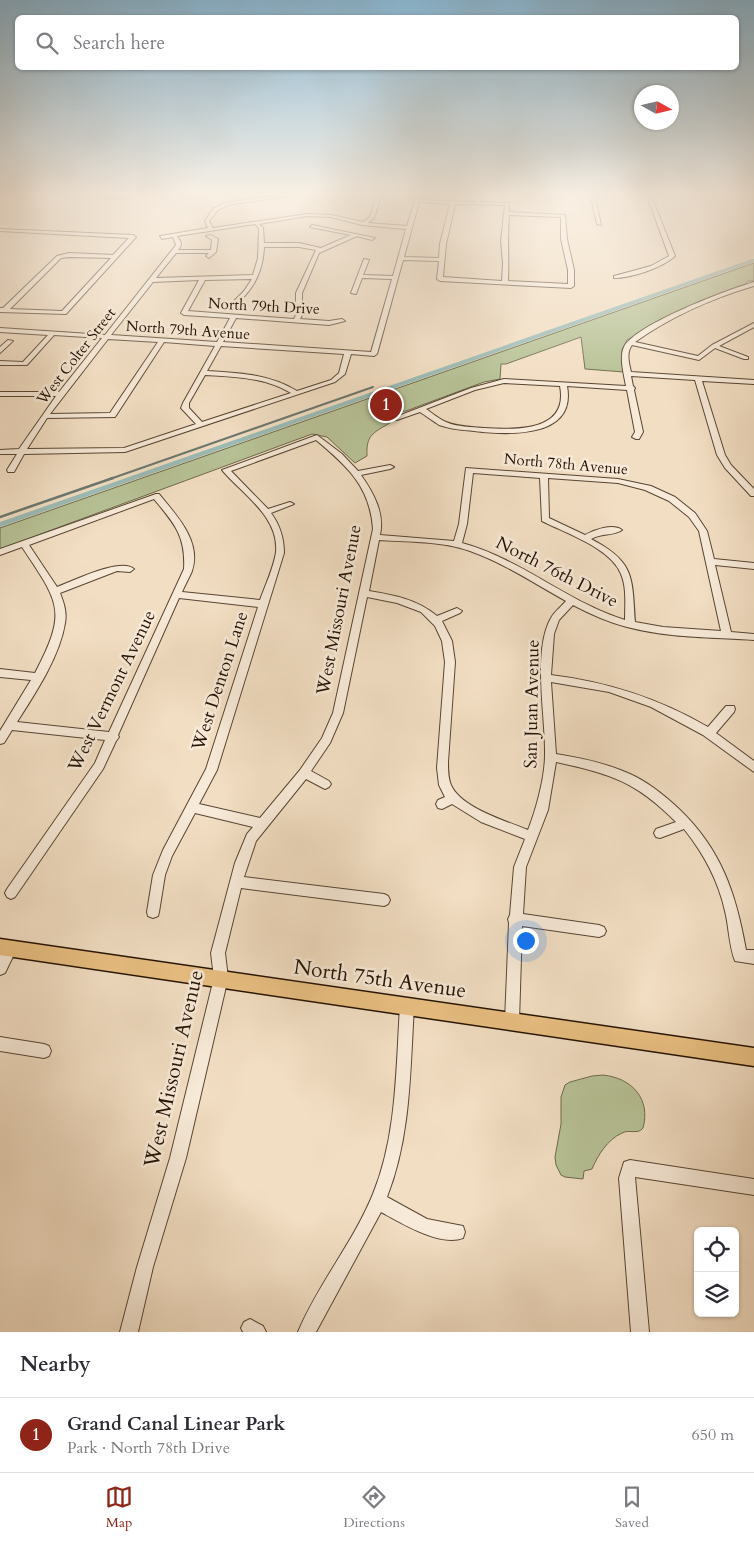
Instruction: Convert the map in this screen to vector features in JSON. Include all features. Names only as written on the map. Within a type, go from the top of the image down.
[{"type":"main road","name":"North 75th Avenue","points":[[5,947],[754,1057]]},
{"type":"street","points":[[2,310],[63,255]]},
{"type":"street","points":[[67,255],[114,257]]},
{"type":"street","name":"West Colter Street","points":[[11,470],[21,452],[61,394],[171,255]]},
{"type":"street","points":[[238,300],[255,277],[262,261],[262,255]]},
{"type":"street","points":[[296,321],[299,315],[299,293],[316,255]]},
{"type":"street","points":[[442,255],[440,278],[571,286],[571,270],[568,255]]},
{"type":"street","points":[[505,255],[505,282]]},
{"type":"street","points":[[616,277],[665,262],[672,255]]},
{"type":"street","points":[[2,310],[64,313],[114,257]]},
{"type":"street","points":[[360,276],[395,278],[401,258],[442,260]]},
{"type":"street","points":[[354,293],[366,260]]},
{"type":"street","points":[[151,280],[255,277]]},
{"type":"street","name":"North 79th Drive","points":[[203,278],[184,313],[329,323],[342,321]]},
{"type":"street","name":"North 79th Avenue","points":[[0,330],[374,354],[395,278]]},
{"type":"street","points":[[636,438],[639,432],[626,349],[630,343],[634,338],[678,315],[754,284]]},
{"type":"street","points":[[201,425],[185,406],[234,317]]},
{"type":"street","points":[[630,343],[699,358],[714,346],[754,325]]},
{"type":"street","points":[[0,363],[25,364],[52,334]]},
{"type":"street","points":[[46,416],[112,415],[162,340]]},
{"type":"street","points":[[0,351],[10,341]]},
{"type":"street","points":[[714,346],[746,358]]},
{"type":"street","points":[[0,452],[121,451],[340,377],[348,352]]},
{"type":"street","points":[[202,373],[263,378],[277,382],[296,393]]},
{"type":"street","points":[[629,374],[754,382]]},
{"type":"street","points":[[698,378],[721,455],[728,466],[754,494]]},
{"type":"street","points":[[397,418],[483,386],[512,381],[632,388]]},
{"type":"street","points":[[421,409],[442,423],[452,426],[516,432],[529,431],[551,420],[562,409],[565,404],[563,384]]},
{"type":"street","points":[[483,386],[490,392]]},
{"type":"street","points":[[0,394],[61,394]]},
{"type":"street","name":"West Missouri Avenue","points":[[129,1332],[145,1267],[178,1158],[221,978],[218,953],[236,882],[251,838],[304,773],[326,740],[338,713],[375,537],[376,511],[358,473],[317,437],[226,470]]},
{"type":"street","points":[[358,473],[390,467]]},
{"type":"street","name":"West Denton Lane","points":[[153,912],[159,875],[167,854],[211,770],[275,573],[281,545],[274,524],[266,512],[226,470]]},
{"type":"street","name":"North 78th Avenue","points":[[458,545],[463,524],[469,470],[618,481],[663,490],[698,522],[703,531],[727,635]]},
{"type":"street","points":[[544,475],[545,519],[613,556],[623,567],[627,576],[630,624]]},
{"type":"street","name":"West Vermont Avenue","points":[[11,893],[90,782],[114,737],[188,569],[190,554],[184,530],[156,496],[24,544]]},
{"type":"street","points":[[266,512],[290,504]]},
{"type":"street","points":[[584,539],[598,532],[618,530]]},
{"type":"street","name":"North 76th Drive","points":[[375,537],[458,545],[484,554],[611,619],[630,624],[754,637]]},
{"type":"street","points":[[0,552],[24,544],[55,591],[61,610],[61,627],[54,646],[0,740]]},
{"type":"street","points":[[710,562],[754,566]]},
{"type":"street","points":[[55,591],[116,568],[130,569]]},
{"type":"street","points":[[363,593],[384,595],[410,602],[426,611],[436,620],[448,637],[451,666],[446,700],[443,768],[446,789],[468,810],[532,837]]},
{"type":"street","points":[[177,595],[265,604]]},
{"type":"street","name":"San Juan Avenue","points":[[512,1021],[514,919],[520,867],[542,810],[551,757],[546,678],[549,634],[555,620],[572,600]]},
{"type":"street","points":[[436,620],[457,611]]},
{"type":"street","points":[[0,673],[37,677]]},
{"type":"street","points":[[546,678],[618,691],[648,702],[709,733],[754,767]]},
{"type":"street","points":[[709,733],[730,708]]},
{"type":"street","points":[[10,725],[114,737]]},
{"type":"street","points":[[551,757],[599,767],[622,775],[650,791],[687,823],[707,847],[719,870],[733,911],[740,956],[754,958]]},
{"type":"street","points":[[304,773],[325,784]]},
{"type":"street","points":[[442,804],[454,798]]},
{"type":"street","points":[[192,806],[262,824]]},
{"type":"street","points":[[660,834],[687,823]]},
{"type":"street","points":[[236,882],[384,900]]},
{"type":"street","points":[[514,919],[600,931]]},
{"type":"street","points":[[0,968],[5,947]]},
{"type":"street","points":[[307,1332],[317,1309],[378,1201],[396,1140],[408,1006]]},
{"type":"street","points":[[0,1044],[44,1052]]},
{"type":"street","points":[[640,1332],[627,1178],[630,1168],[754,1186]]},
{"type":"street","points":[[378,1201],[424,1227],[457,1232]]},
{"type":"green space","points":[[754,263],[754,281],[748,281],[744,285],[675,314],[627,340],[622,350],[624,372],[585,369],[581,337],[506,364],[501,364],[500,379],[484,382],[406,411],[390,413],[386,417],[390,423],[369,439],[367,456],[355,463],[327,437],[312,434],[0,549],[0,528]]},
{"type":"green space","points":[[603,1075],[623,1080],[637,1092],[642,1099],[644,1108],[643,1128],[639,1131],[625,1132],[607,1144],[592,1169],[584,1171],[583,1179],[565,1177],[561,1175],[556,1165],[555,1157],[561,1124],[561,1097],[565,1085],[592,1076]]},
{"type":"waterway","points":[[0,525],[754,260]]},
{"type":"waterway","points":[[110,479],[373,387]]},
{"type":"waterway","points":[[0,517],[113,478]]},
{"type":"place","name":"Grand Canal Linear Park","points":[[386,405]]}]
